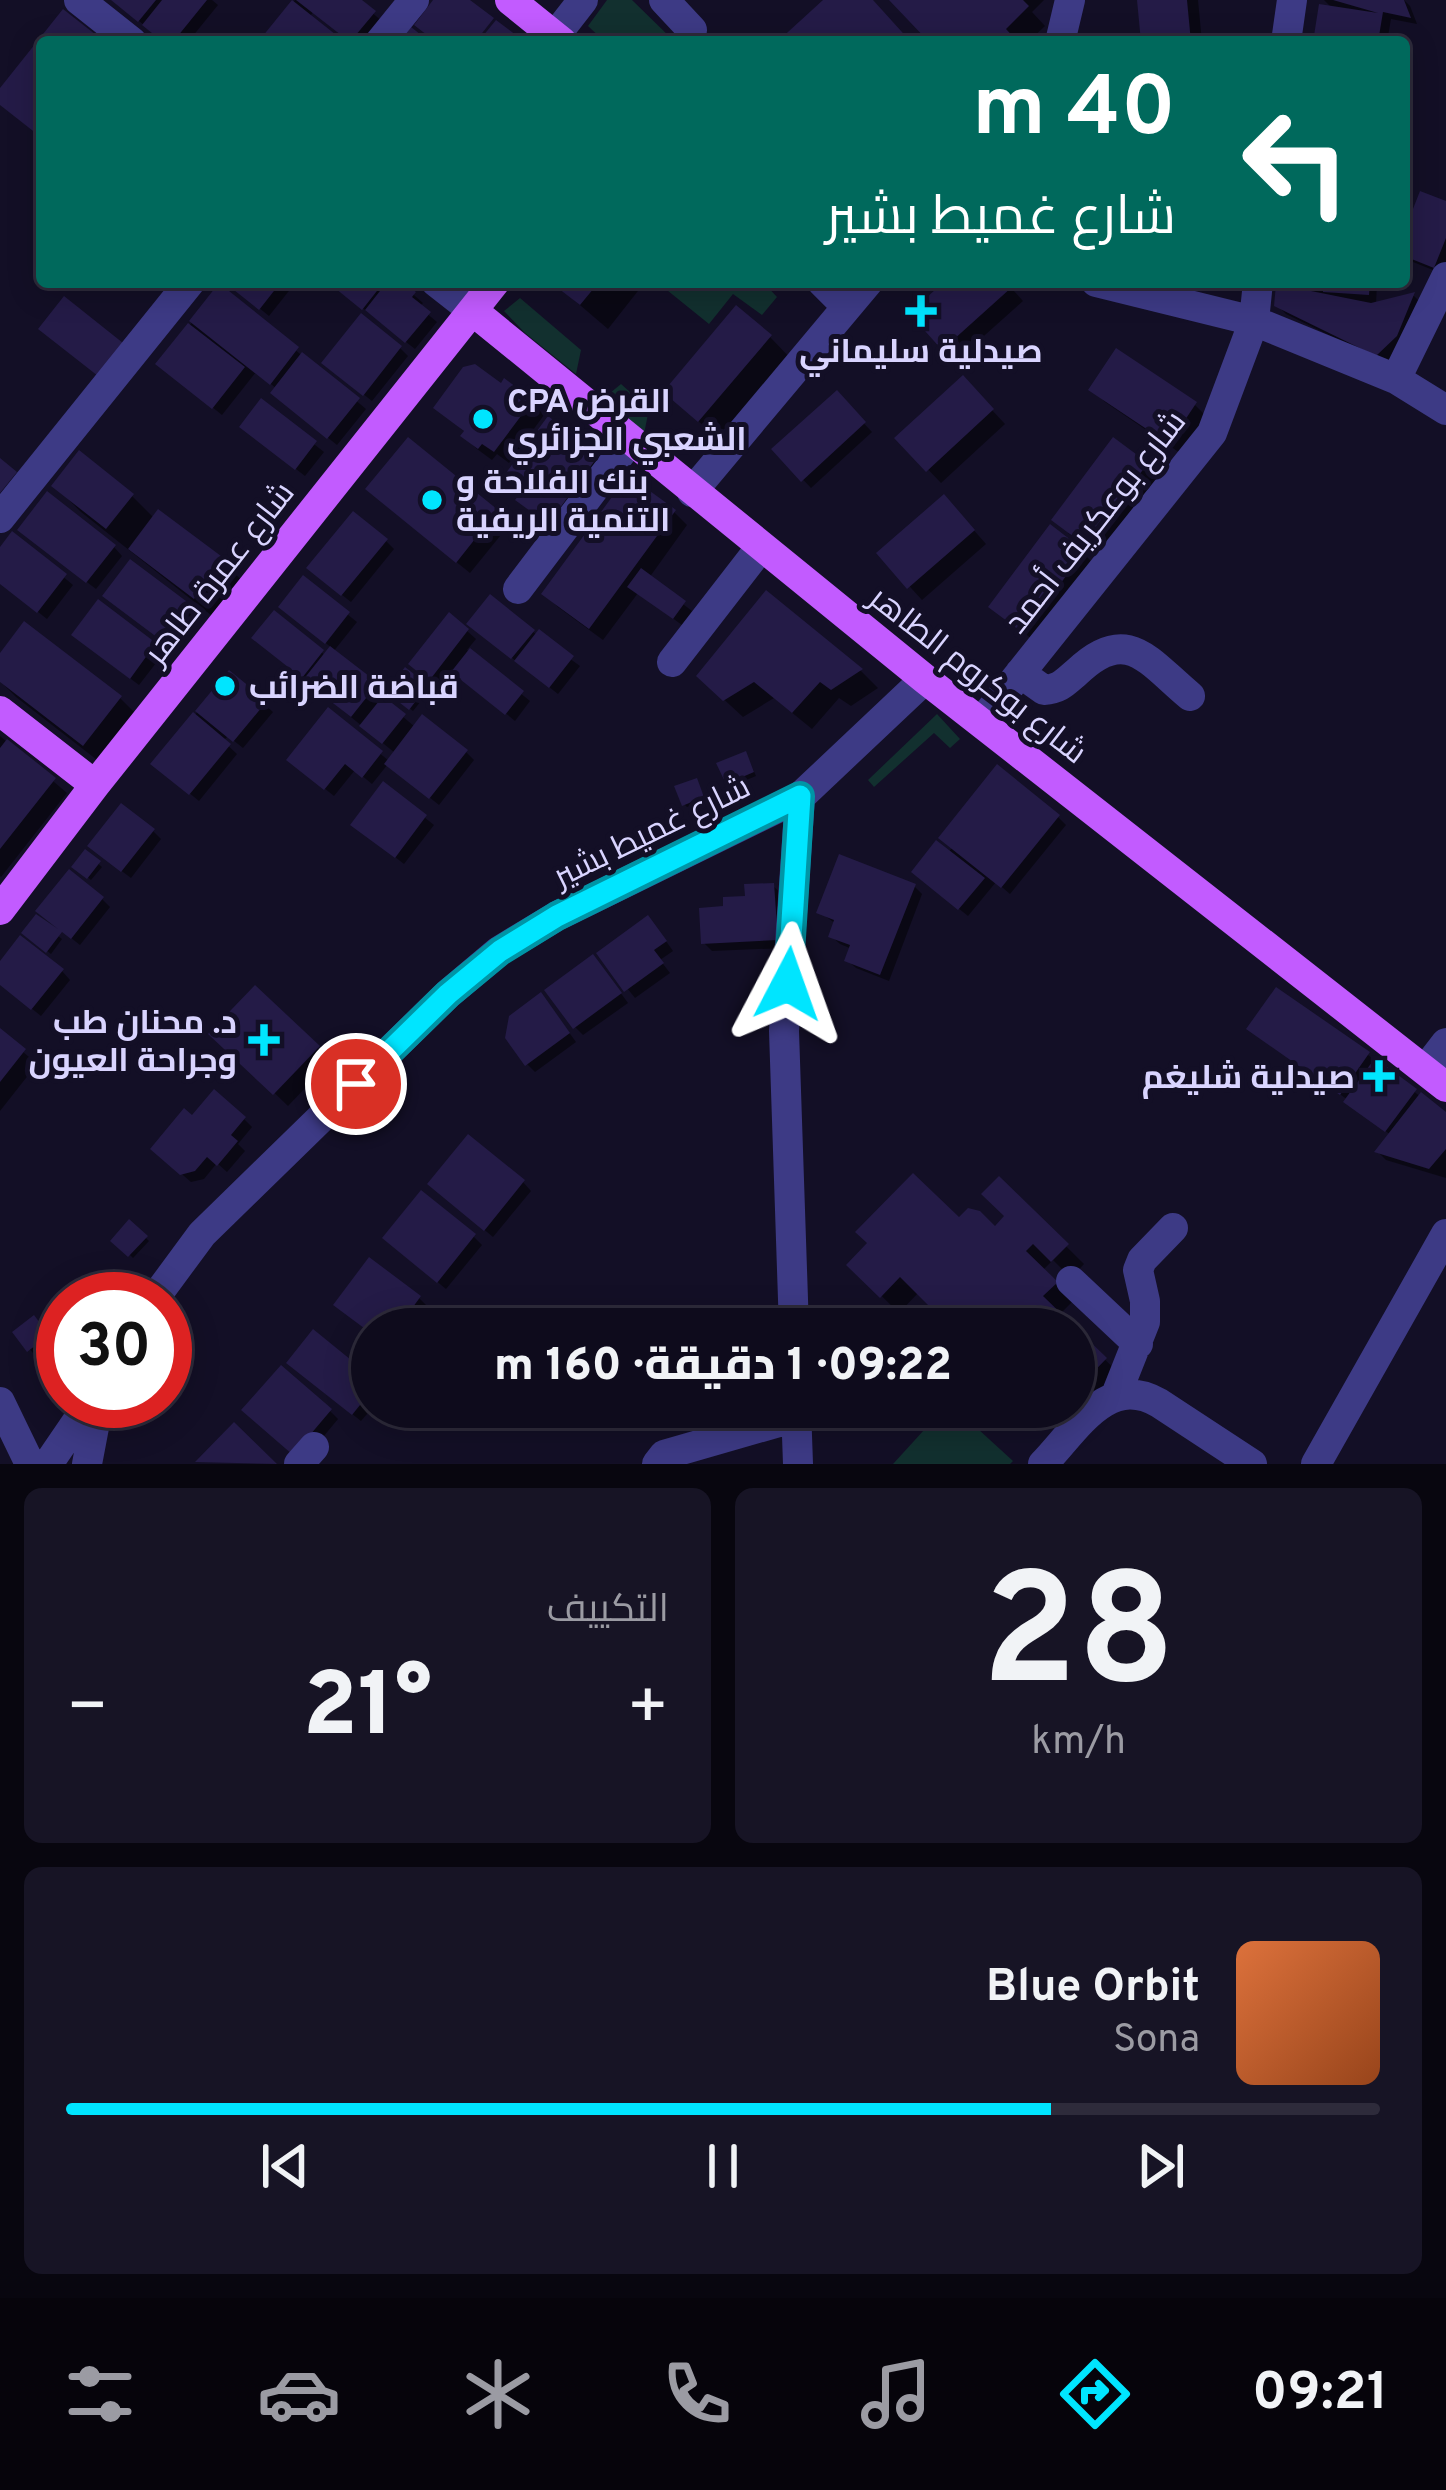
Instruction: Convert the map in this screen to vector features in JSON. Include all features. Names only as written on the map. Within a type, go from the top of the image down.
[{"type":"main road","points":[[510,0],[555,36]]},
{"type":"main road","name":"شارع عمرة طاهر","points":[[0,910],[490,288]]},
{"type":"main road","name":"شارع بوكروم الطاهر","points":[[473,311],[926,679],[1436,1078]]},
{"type":"main road","points":[[0,711],[95,785]]},
{"type":"street","points":[[79,0],[124,36]]},
{"type":"street","points":[[385,36],[413,0]]},
{"type":"street","points":[[561,36],[584,0]]},
{"type":"street","points":[[664,0],[692,30]]},
{"type":"street","points":[[1061,36],[1070,0]]},
{"type":"street","points":[[1287,36],[1292,0]]},
{"type":"street","points":[[1396,379],[1446,277]]},
{"type":"street","points":[[0,518],[185,288]]},
{"type":"street","points":[[444,288],[473,311]]},
{"type":"street","points":[[828,288],[847,307]]},
{"type":"street","points":[[692,492],[863,288]]},
{"type":"street","points":[[1120,288],[1254,321],[1396,379],[1446,410]]},
{"type":"street","name":"شارع بوعكريف أحمد","points":[[981,722],[1212,433],[1254,321],[1257,288]]},
{"type":"street","points":[[518,589],[630,441]]},
{"type":"street","points":[[672,662],[761,547]]},
{"type":"street","points":[[1021,673],[1044,690],[1058,689],[1094,655],[1110,648],[1134,649],[1190,696]]},
{"type":"street","name":"شارع غميط بشير","points":[[174,1272],[202,1234],[448,994],[500,951],[557,916],[800,796],[926,679]]},
{"type":"street","points":[[793,1308],[784,1031],[800,796]]},
{"type":"street","points":[[1436,1078],[1446,1043]]},
{"type":"street","points":[[1116,1394],[1147,1312],[1138,1270],[1149,1251],[1173,1228]]},
{"type":"street","points":[[1316,1464],[1446,1234]]},
{"type":"street","points":[[1071,1281],[1138,1344]]},
{"type":"street","points":[[1043,1464],[1102,1401],[1131,1392],[1146,1395],[1252,1464]]},
{"type":"street","points":[[0,1402],[29,1464]]},
{"type":"street","points":[[48,1464],[75,1428]]},
{"type":"street","points":[[87,1464],[92,1428]]},
{"type":"street","points":[[657,1464],[664,1455],[747,1428]]},
{"type":"street","points":[[797,1428],[798,1464]]},
{"type":"green space","points":[[607,0],[632,0],[669,36],[599,36],[588,26]]},
{"type":"green space","points":[[664,288],[769,288],[777,297],[762,315],[733,294],[709,324]]},
{"type":"green space","points":[[520,298],[581,350],[576,374],[504,311]]},
{"type":"green space","points":[[621,384],[649,409],[644,434],[604,398]]},
{"type":"green space","points":[[937,714],[960,739],[950,748],[934,733],[874,787],[868,780]]},
{"type":"green space","points":[[926,1428],[977,1428],[1013,1461],[1010,1464],[893,1464]]},
{"type":"building","points":[[111,0],[156,0],[138,22]]},
{"type":"building","points":[[162,0],[207,0],[178,36],[156,36],[142,25]]},
{"type":"building","points":[[292,0],[337,36],[263,36]]},
{"type":"building","points":[[296,0],[362,0],[376,11],[355,36],[342,36]]},
{"type":"building","points":[[433,0],[470,0],[494,18],[480,36],[428,36],[414,25]]},
{"type":"building","points":[[823,0],[873,0],[906,36],[784,36]]},
{"type":"building","points":[[889,0],[1023,0],[1029,6],[1006,29],[1012,36],[923,36]]},
{"type":"building","points":[[1137,0],[1187,0],[1190,36],[1140,36]]},
{"type":"building","points":[[1333,0],[1404,0],[1411,18],[1383,12],[1379,36],[1314,36],[1319,4],[1378,13]]},
{"type":"building","points":[[63,9],[97,36],[41,36]]},
{"type":"building","points":[[496,20],[517,36],[483,36]]},
{"type":"building","points":[[36,43],[36,133],[0,105],[0,88]]},
{"type":"building","points":[[1420,191],[1446,201],[1446,238],[1434,268],[1410,258],[1410,217]]},
{"type":"building","points":[[215,288],[225,288],[299,347],[270,385],[189,321]]},
{"type":"building","points":[[232,288],[276,288],[259,310]]},
{"type":"building","points":[[335,288],[379,288],[362,310]]},
{"type":"building","points":[[382,288],[411,288],[416,292],[412,297],[431,312],[405,343],[365,310]]},
{"type":"building","points":[[558,288],[594,288],[580,305]]},
{"type":"building","points":[[937,288],[1011,288],[942,350],[909,313]]},
{"type":"building","points":[[1276,288],[1371,303],[1415,292],[1397,336],[1376,356],[1274,306]]},
{"type":"building","points":[[1323,288],[1370,288],[1369,295],[1323,292]]},
{"type":"building","points":[[64,296],[123,343],[98,376],[38,329]]},
{"type":"building","points":[[736,305],[772,335],[698,422],[663,392]]},
{"type":"building","points":[[361,313],[402,346],[363,396],[321,363]]},
{"type":"building","points":[[188,323],[245,367],[212,409],[155,364]]},
{"type":"building","points":[[1116,348],[1197,402],[1169,444],[1088,390]]},
{"type":"building","points":[[302,352],[360,398],[327,439],[270,393]]},
{"type":"building","name":"CPA القرض الشعبي الجزائري","points":[[475,364],[533,400],[494,452],[482,444],[478,449],[460,436],[464,431],[433,408],[463,367]]},
{"type":"building","points":[[963,375],[994,409],[926,472],[894,438]]},
{"type":"building","points":[[837,390],[866,422],[801,482],[771,449]]},
{"type":"building","points":[[261,398],[317,441],[295,470],[239,427]]},
{"type":"building","points":[[548,416],[599,455],[548,524],[515,500],[525,487],[506,473]]},
{"type":"building","name":"بنك الفلاحة و التنمية الريفية","points":[[408,437],[498,510],[456,563],[365,489]]},
{"type":"building","points":[[1113,437],[1148,463],[1086,546],[1051,520]]},
{"type":"building","points":[[79,450],[134,494],[106,529],[51,486]]},
{"type":"building","points":[[0,458],[17,472],[0,493]]},
{"type":"building","points":[[628,475],[676,510],[589,629],[541,594]]},
{"type":"building","points":[[47,491],[116,545],[86,583],[17,530]]},
{"type":"building","points":[[944,494],[975,530],[907,589],[876,553]]},
{"type":"building","points":[[158,509],[225,559],[194,599],[128,549]]},
{"type":"building","points":[[353,511],[388,539],[341,596],[306,568]]},
{"type":"building","points":[[1050,524],[1085,551],[1023,633],[988,607]]},
{"type":"building","points":[[12,531],[67,574],[37,613],[0,584],[0,547]]},
{"type":"building","points":[[130,559],[190,604],[162,641],[102,596]]},
{"type":"building","points":[[641,568],[686,601],[673,619],[627,587]]},
{"type":"building","points":[[303,575],[350,612],[325,644],[278,607]]},
{"type":"building","points":[[766,590],[863,669],[831,690],[820,682],[792,713],[754,682],[723,701],[696,676]]},
{"type":"building","points":[[490,594],[535,630],[511,659],[466,624]]},
{"type":"building","points":[[98,599],[156,643],[130,679],[71,635]]},
{"type":"building","points":[[274,610],[324,650],[302,678],[251,638]]},
{"type":"building","points":[[449,612],[469,629],[429,681],[408,664]]},
{"type":"building","points":[[24,621],[122,696],[83,746],[0,682],[0,653]]},
{"type":"building","points":[[539,629],[574,656],[549,688],[514,661]]},
{"type":"building","points":[[330,646],[378,683],[351,717],[303,680]]},
{"type":"building","points":[[470,648],[524,691],[505,715],[451,672]]},
{"type":"building","points":[[405,667],[428,685],[409,710],[386,692]]},
{"type":"building","points":[[229,670],[267,701],[233,742],[195,711]]},
{"type":"building","points":[[383,696],[406,714],[382,744],[359,726]]},
{"type":"building","points":[[328,707],[383,751],[362,778],[345,764],[324,790],[286,760]]},
{"type":"building","points":[[193,712],[231,744],[189,795],[150,764]]},
{"type":"building","points":[[422,714],[468,750],[429,799],[384,764]]},
{"type":"building","points":[[7,739],[56,778],[0,849],[0,748]]},
{"type":"building","points":[[746,751],[754,772],[726,784],[716,763]]},
{"type":"building","points":[[997,764],[1060,815],[1001,888],[938,838]]},
{"type":"building","points":[[697,778],[704,797],[682,806],[674,786]]},
{"type":"building","points":[[383,781],[427,815],[395,858],[350,825]]},
{"type":"building","points":[[121,803],[155,829],[121,872],[87,846]]},
{"type":"building","points":[[936,840],[985,878],[958,910],[911,872]]},
{"type":"building","points":[[85,849],[101,861],[87,879],[71,867]]},
{"type":"building","points":[[839,854],[916,884],[880,975],[844,961],[850,945],[828,937],[834,920],[816,913]]},
{"type":"building","points":[[69,869],[104,897],[71,939],[62,932],[46,953],[21,933],[36,914],[58,929],[35,911]]},
{"type":"building","points":[[774,883],[778,940],[701,944],[699,908],[723,906],[723,897],[745,896],[744,884]]},
{"type":"building","points":[[648,915],[667,941],[654,950],[664,963],[624,992],[596,953]]},
{"type":"building","points":[[20,935],[64,969],[31,1010],[0,985],[0,961]]},
{"type":"building","points":[[593,954],[622,993],[573,1029],[544,990]]},
{"type":"building","name":"د. محنان طب وجراحة العيون","points":[[255,985],[320,1046],[273,1095],[208,1034]]},
{"type":"building","points":[[1276,987],[1370,1052],[1340,1095],[1246,1029]]},
{"type":"building","points":[[541,992],[570,1033],[525,1066],[505,1038],[509,1016]]},
{"type":"building","points":[[0,1028],[26,1049],[0,1082]]},
{"type":"building","points":[[1375,1058],[1417,1089],[1385,1132],[1343,1102]]},
{"type":"building","points":[[214,1089],[246,1117],[231,1135],[238,1141],[217,1166],[207,1157],[195,1171],[180,1175],[150,1149],[184,1108],[192,1115]]},
{"type":"building","points":[[1421,1092],[1446,1112],[1446,1149],[1429,1169],[1374,1152]]},
{"type":"building","points":[[468,1134],[525,1180],[484,1231],[427,1184]]},
{"type":"building","points":[[913,1173],[959,1217],[968,1208],[980,1211],[995,1226],[1004,1216],[981,1194],[999,1176],[1069,1244],[1051,1262],[1033,1244],[1026,1251],[1058,1282],[1043,1296],[1055,1308],[929,1308],[900,1277],[880,1298],[846,1265],[867,1243],[855,1232]]},
{"type":"building","points":[[421,1190],[476,1234],[437,1283],[382,1238]]},
{"type":"building","points":[[129,1219],[148,1236],[128,1257],[110,1241]]},
{"type":"building","points":[[369,1257],[421,1296],[412,1308],[351,1308],[351,1318],[333,1305]]},
{"type":"building","points":[[36,1318],[36,1345],[27,1352],[12,1332]]},
{"type":"building","points":[[313,1329],[351,1360],[351,1414],[286,1363]]},
{"type":"building","points":[[1095,1346],[1107,1358],[1095,1370]]},
{"type":"building","points":[[281,1365],[332,1409],[293,1455],[241,1410]]},
{"type":"building","points":[[234,1422],[277,1464],[195,1462]]},
{"type":"place","name":"صيدلية سليماني","points":[[921,311]]},
{"type":"place","name":"CPA القرض الشعبي الجزائري","points":[[483,419]]},
{"type":"place","name":"بنك الفلاحة و التنمية الريفية","points":[[432,500]]},
{"type":"place","name":"قباضة الضرائب","points":[[225,686]]},
{"type":"place","name":"د. محنان طب وجراحة العيون","points":[[264,1040]]},
{"type":"place","name":"صيدلية شليغم","points":[[1379,1076]]},
{"type":"route","points":[[356,1084],[448,994],[500,951],[557,916],[800,796],[788,984]]}]
